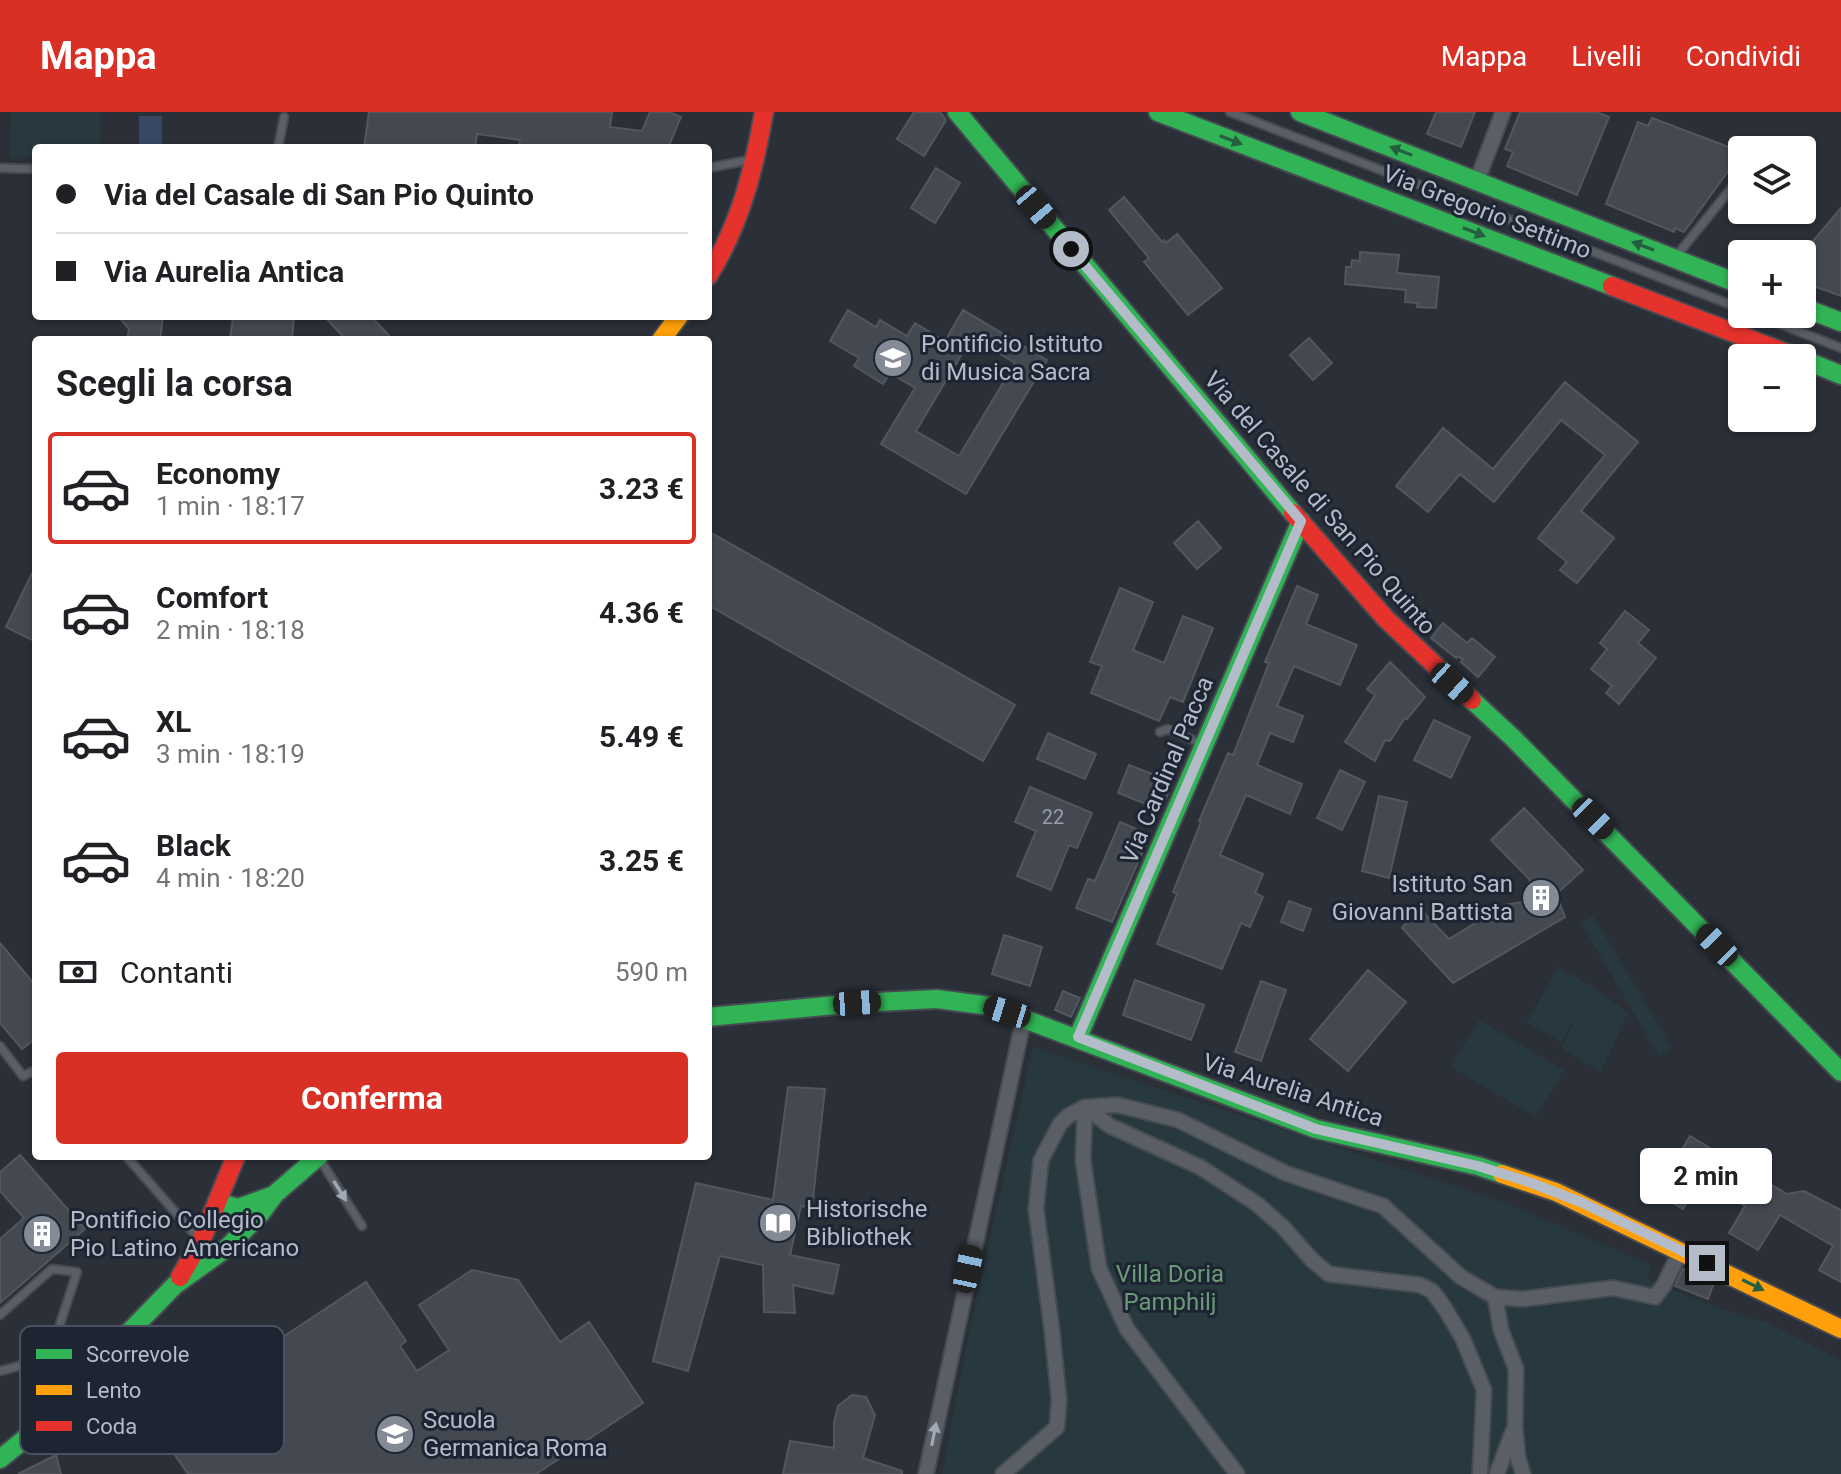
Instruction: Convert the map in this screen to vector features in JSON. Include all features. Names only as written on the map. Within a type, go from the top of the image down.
[{"type":"main road","points":[[712,270],[731,233],[755,159],[764,112]]},
{"type":"main road","name":"Via Gregorio Settimo","points":[[1158,112],[1761,344]]},
{"type":"main road","name":"Via Gregorio Settimo","points":[[1300,112],[1728,280]]},
{"type":"main road","name":"Via del Casale di San Pio Quinto","points":[[958,113],[1301,521],[1404,638],[1524,749],[1841,1072]]},
{"type":"main road","points":[[1816,312],[1841,322]]},
{"type":"main road","name":"Via Gregorio Settimo","points":[[1816,365],[1841,375]]},
{"type":"main road","name":"Via Cardinal Pacca","points":[[1078,1037],[1301,521]]},
{"type":"main road","name":"Via Aurelia Antica","points":[[712,1017],[857,1003],[937,999],[976,1003],[1078,1037],[1316,1129],[1478,1166],[1529,1182],[1583,1203],[1841,1329]]},
{"type":"main road","points":[[175,1285],[201,1241],[234,1160]]},
{"type":"main road","points":[[135,1326],[175,1285],[228,1247],[275,1194],[313,1160]]},
{"type":"main road","points":[[217,1202],[238,1208],[275,1194]]},
{"type":"main road","points":[[0,1459],[20,1443]]},
{"type":"street","points":[[1477,181],[1503,112]]},
{"type":"street","points":[[926,1474],[1024,1017]]},
{"type":"street","points":[[1003,1474],[1057,1427],[1059,1400],[1036,1209],[1041,1160],[1060,1124],[1085,1107],[1110,1104],[1178,1120],[1285,1173],[1383,1206],[1461,1277],[1495,1297],[1523,1299],[1613,1288],[1655,1297],[1681,1250]]},
{"type":"street","points":[[1085,1107],[1083,1160],[1099,1268],[1127,1329],[1237,1474]]},
{"type":"street","points":[[1085,1107],[1110,1126],[1200,1167],[1257,1204],[1329,1274],[1420,1285],[1432,1291],[1463,1339],[1484,1390],[1480,1474]]},
{"type":"street","points":[[1495,1297],[1501,1330],[1516,1369],[1515,1427],[1523,1474]]},
{"type":"street","points":[[1497,1474],[1515,1427]]},
{"type":"lane","name":"Via Gregorio Settimo","points":[[1230,112],[1728,304]]},
{"type":"lane","points":[[279,144],[284,117]]},
{"type":"lane","points":[[712,167],[755,159]]},
{"type":"lane","points":[[0,168],[32,169]]},
{"type":"lane","points":[[1674,259],[1728,192]]},
{"type":"lane","points":[[1790,328],[1841,348]]},
{"type":"lane","points":[[1160,732],[1168,729],[1204,745]]},
{"type":"lane","points":[[0,1046],[23,1076],[32,1072]]},
{"type":"lane","points":[[130,1160],[201,1241]]},
{"type":"lane","points":[[321,1160],[362,1226]]},
{"type":"lane","points":[[0,1315],[52,1269],[77,1272],[59,1326]]},
{"type":"lane","points":[[0,1371],[20,1366]]},
{"type":"green space","points":[[11,112],[101,112],[100,144],[32,144],[32,157],[10,157]]},
{"type":"green space","points":[[1593,916],[1672,1048],[1659,1056],[1581,923]]},
{"type":"green space","points":[[1558,967],[1593,987],[1628,1013],[1601,1072],[1562,1048],[1579,1012],[1562,1042],[1527,1023]]},
{"type":"green space","points":[[1479,1020],[1564,1070],[1536,1117],[1451,1067]]},
{"type":"green space","name":"Villa Doria Pamphilj","points":[[1033,1047],[1509,1204],[1651,1265],[1648,1280],[1723,1310],[1767,1322],[1841,1360],[1841,1474],[942,1474],[969,1333]]},
{"type":"water","points":[[139,116],[162,116],[162,144],[139,144]]},
{"type":"building","points":[[369,112],[612,112],[610,127],[642,131],[650,112],[669,112],[681,117],[670,144],[520,144],[520,140],[477,134],[476,144],[365,144]]},
{"type":"building","points":[[914,112],[940,112],[946,120],[924,156],[897,139]]},
{"type":"building","points":[[1436,112],[1475,112],[1461,147],[1427,134]]},
{"type":"building","points":[[1520,112],[1596,112],[1609,117],[1577,195],[1507,166],[1513,152],[1505,149]]},
{"type":"building","points":[[1652,118],[1728,147],[1728,171],[1684,232],[1675,228],[1674,232],[1606,204],[1638,122],[1648,126]]},
{"type":"building","points":[[936,168],[960,183],[935,223],[911,208]]},
{"type":"building","points":[[1124,197],[1162,242],[1164,240],[1166,243],[1177,234],[1222,288],[1188,315],[1144,262],[1149,258],[1109,210]]},
{"type":"building","points":[[1841,208],[1841,296],[1816,287],[1814,240]]},
{"type":"building","points":[[1360,252],[1399,255],[1397,273],[1439,277],[1436,308],[1417,307],[1418,303],[1405,302],[1406,290],[1345,284],[1346,267],[1351,267],[1352,260],[1360,261]]},
{"type":"building","points":[[848,310],[876,327],[880,320],[907,336],[915,323],[945,341],[963,310],[1047,360],[966,494],[881,444],[915,388],[890,373],[883,384],[854,366],[859,358],[830,341]],"holes":[[[972,337],[1015,363],[959,456],[916,431]]]},
{"type":"building","points":[[121,320],[162,320],[160,336],[128,336],[129,329]]},
{"type":"building","points":[[232,320],[294,320],[292,336],[230,336]]},
{"type":"building","points":[[328,320],[375,320],[389,336],[342,336]]},
{"type":"building","points":[[1309,338],[1332,363],[1313,380],[1290,355]]},
{"type":"building","points":[[1565,382],[1638,442],[1581,511],[1614,538],[1577,583],[1560,570],[1567,562],[1538,538],[1605,455],[1561,420],[1494,502],[1460,474],[1428,512],[1396,486],[1443,428],[1493,469]]},
{"type":"building","points":[[1198,521],[1221,548],[1197,569],[1174,543]]},
{"type":"building","points":[[712,533],[1015,705],[983,761],[712,607]]},
{"type":"building","points":[[32,573],[32,640],[6,627]]},
{"type":"building","points":[[1297,586],[1318,595],[1306,624],[1357,645],[1340,685],[1294,666],[1277,706],[1303,716],[1293,742],[1270,733],[1257,765],[1302,784],[1290,814],[1246,795],[1220,855],[1263,874],[1255,893],[1263,897],[1250,927],[1241,923],[1222,969],[1157,944],[1177,894],[1173,892],[1199,821],[1228,753],[1233,755],[1269,663],[1265,662]]},
{"type":"building","points":[[1120,588],[1153,602],[1133,650],[1164,663],[1183,616],[1213,628],[1183,702],[1170,697],[1159,721],[1091,693],[1102,666],[1090,662]]},
{"type":"building","points":[[1625,611],[1649,630],[1638,643],[1656,658],[1619,704],[1606,693],[1612,686],[1591,669],[1607,649],[1600,643]]},
{"type":"building","points":[[1443,623],[1467,643],[1472,638],[1495,657],[1478,677],[1461,662],[1463,659],[1456,658],[1431,638]]},
{"type":"building","points":[[1390,662],[1425,697],[1405,718],[1390,741],[1385,740],[1375,761],[1345,742],[1375,695],[1367,689]]},
{"type":"building","points":[[1434,720],[1470,737],[1451,778],[1414,760]]},
{"type":"building","points":[[1048,733],[1096,754],[1085,779],[1037,759]]},
{"type":"building","points":[[1129,765],[1173,782],[1161,810],[1118,793]]},
{"type":"building","points":[[1340,770],[1365,782],[1342,830],[1317,818]]},
{"type":"building","points":[[1030,787],[1092,813],[1077,848],[1069,845],[1051,890],[1017,876],[1036,831],[1015,822]]},
{"type":"building","points":[[1379,796],[1407,802],[1389,878],[1362,871]]},
{"type":"building","name":"Istituto San Giovanni Battista","points":[[1524,808],[1583,870],[1556,894],[1565,917],[1453,983],[1402,928],[1419,908],[1449,939],[1505,905],[1522,902],[1530,880],[1491,840]]},
{"type":"building","points":[[1120,822],[1150,835],[1112,922],[1076,908],[1088,879],[1095,881]]},
{"type":"building","points":[[1289,901],[1311,909],[1303,931],[1281,922]]},
{"type":"building","points":[[1004,935],[1042,947],[1030,986],[992,974]]},
{"type":"building","points":[[0,943],[32,981],[32,1041],[22,1049],[0,1023]]},
{"type":"building","points":[[1368,970],[1406,1002],[1348,1071],[1310,1039]]},
{"type":"building","points":[[1135,980],[1204,1005],[1191,1040],[1123,1015]]},
{"type":"building","points":[[1261,981],[1286,990],[1261,1061],[1235,1052]]},
{"type":"building","points":[[1063,991],[1080,998],[1071,1017],[1055,1010]]},
{"type":"building","points":[[788,1087],[825,1089],[812,1208],[801,1206],[790,1255],[839,1265],[833,1294],[793,1285],[795,1313],[764,1312],[763,1265],[720,1256],[688,1371],[653,1361],[696,1183],[773,1200]]},
{"type":"building","points":[[1690,1136],[1787,1194],[1804,1191],[1841,1210],[1841,1282],[1819,1270],[1833,1246],[1780,1215],[1758,1250],[1729,1233],[1745,1206],[1701,1179],[1683,1209],[1652,1191],[1660,1177],[1664,1180]]},
{"type":"building","name":"Pontificio Collegio Pio Latino Americano","points":[[20,1155],[85,1229],[0,1303],[0,1239],[24,1218],[0,1191],[0,1172]]},
{"type":"building","points":[[1683,1269],[1714,1282],[1708,1299],[1675,1286]]},
{"type":"building","points":[[472,1270],[518,1280],[560,1342],[589,1322],[643,1403],[536,1474],[188,1474],[174,1454],[284,1454],[284,1336],[366,1282],[406,1341],[400,1346],[417,1371],[449,1350],[419,1305]]},
{"type":"building","points":[[852,1395],[866,1397],[875,1415],[863,1458],[902,1471],[902,1474],[783,1474],[790,1441],[834,1448],[838,1406]]},
{"type":"building","points":[[56,1455],[61,1474],[18,1474]]},
{"type":"traffic: fast","points":[[957,112],[1293,513]]},
{"type":"traffic: fast","points":[[1158,112],[1612,286]]},
{"type":"traffic: fast","points":[[1300,112],[1728,280]]},
{"type":"traffic: fast","points":[[1816,312],[1841,322]]},
{"type":"traffic: fast","points":[[1816,365],[1841,375]]},
{"type":"traffic: fast","points":[[1078,1037],[1301,521]]},
{"type":"traffic: fast","points":[[1472,700],[1841,1072]]},
{"type":"traffic: fast","points":[[712,1017],[937,999],[990,1006],[1316,1129],[1502,1174]]},
{"type":"traffic: fast","points":[[135,1326],[175,1285],[228,1247],[275,1194],[314,1160]]},
{"type":"traffic: fast","points":[[217,1202],[238,1208],[274,1195]]},
{"type":"traffic: fast","points":[[0,1459],[20,1443]]},
{"type":"traffic: slow","points":[[664,336],[676,320]]},
{"type":"traffic: slow","points":[[1502,1174],[1556,1192],[1841,1329]]},
{"type":"traffic: jam","points":[[712,269],[729,237],[744,197],[764,112]]},
{"type":"traffic: jam","points":[[1612,286],[1763,344]]},
{"type":"traffic: jam","points":[[1293,513],[1386,619],[1472,700]]},
{"type":"traffic: jam","points":[[180,1277],[201,1241],[234,1160]]},
{"type":"place","name":"Pontificio Istituto di Musica Sacra","points":[[893,358]]},
{"type":"place","name":"Istituto San Giovanni Battista","points":[[1541,898]]},
{"type":"place","name":"Historische Bibliothek","points":[[778,1223]]},
{"type":"place","name":"Pontificio Collegio Pio Latino Americano","points":[[42,1234]]},
{"type":"place","name":"Scuola Germanica Roma","points":[[395,1434]]},
{"type":"route","points":[[1071,249],[1301,521],[1078,1037],[1316,1129],[1478,1166],[1529,1182],[1583,1203],[1707,1263]]}]
